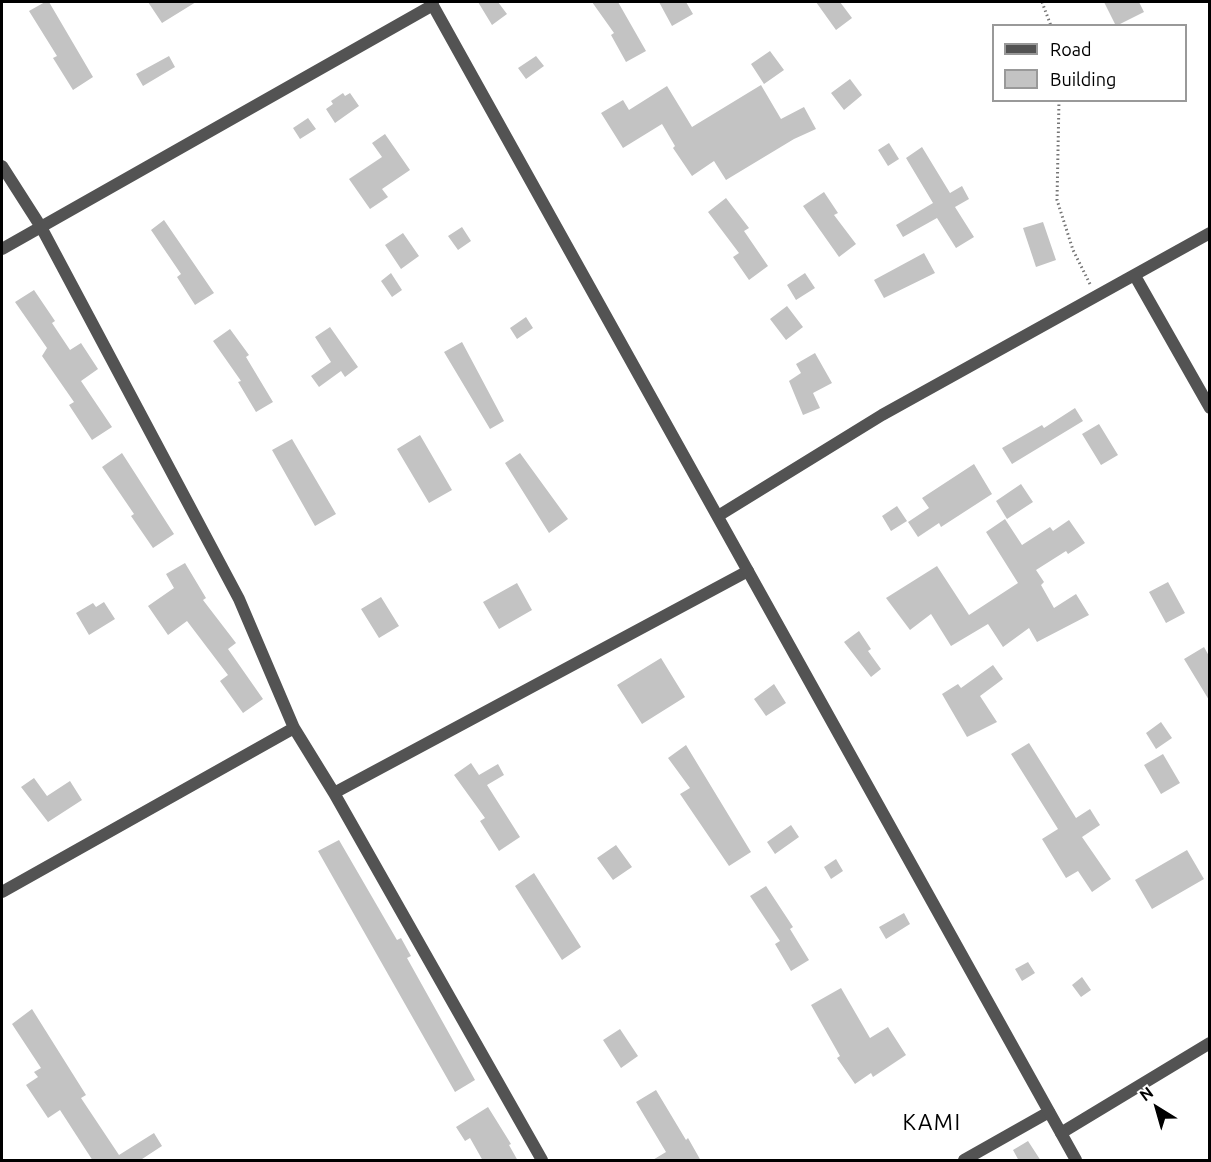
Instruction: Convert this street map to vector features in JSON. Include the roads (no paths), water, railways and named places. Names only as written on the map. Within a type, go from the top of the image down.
[{"type":"street","points":[[2,249],[432,3],[1076,1161]]},
{"type":"street","points":[[2,166],[41,227],[239,599],[294,728],[334,793],[542,1161]]},
{"type":"street","points":[[718,516],[882,415],[1097,298],[1209,233]]},
{"type":"street","points":[[1136,276],[1209,408]]},
{"type":"street","points":[[334,793],[748,571]]},
{"type":"street","points":[[2,892],[294,728]]},
{"type":"street","points":[[1061,1133],[1209,1043]]},
{"type":"street","points":[[964,1161],[1049,1112]]},
{"type":"district","name":"KAMI","points":[[932,1123]]}]
